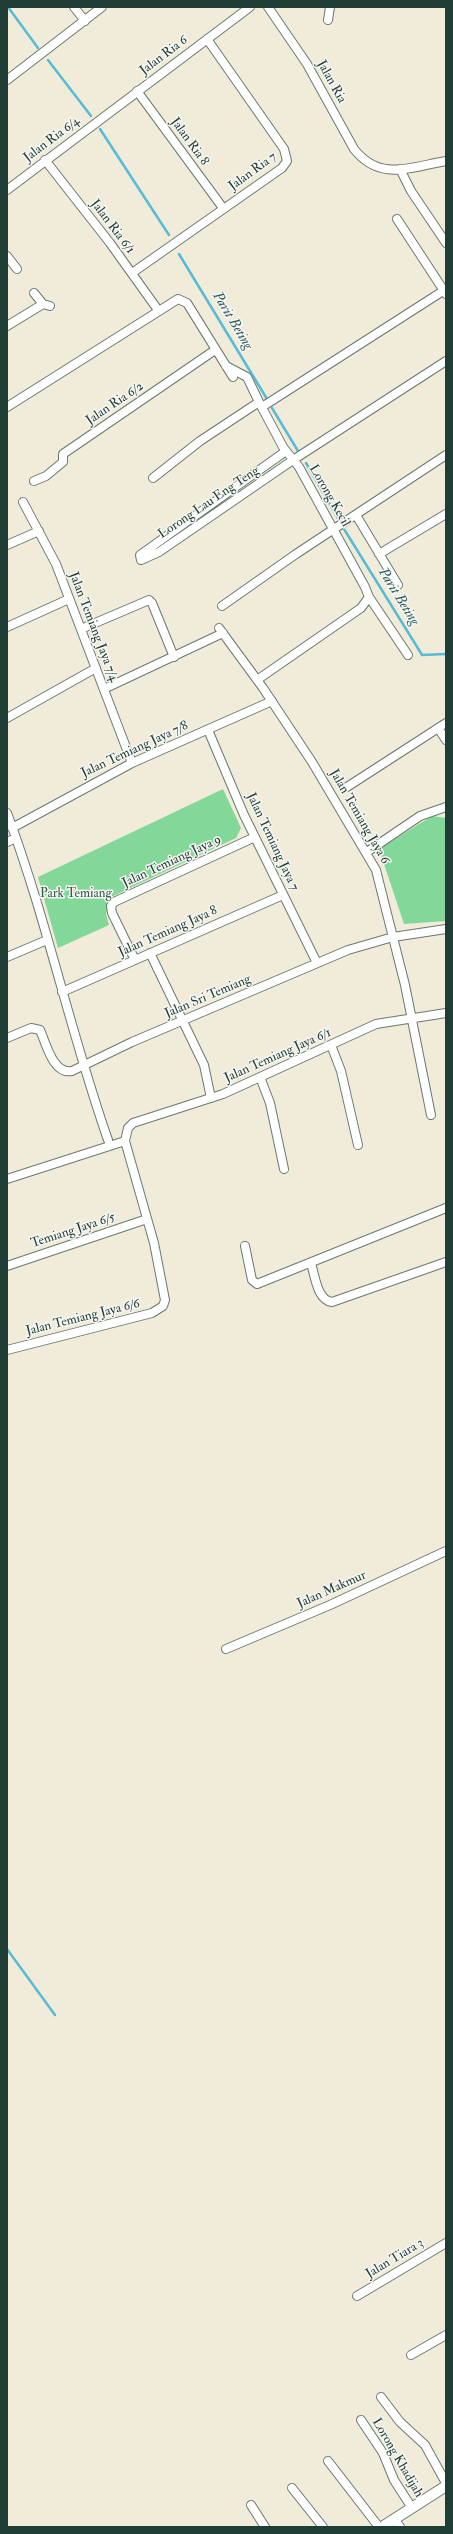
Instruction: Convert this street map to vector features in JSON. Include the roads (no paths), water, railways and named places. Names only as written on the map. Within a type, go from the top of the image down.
[{"type":"street","points":[[74,7],[85,21]]},
{"type":"street","points":[[7,80],[50,49],[102,7]]},
{"type":"street","name":"Jalan Ria 6","points":[[92,124],[250,7]]},
{"type":"street","name":"Jalan Ria","points":[[268,7],[307,64],[354,149],[373,167],[384,170],[400,169]]},
{"type":"street","points":[[328,20],[330,7]]},
{"type":"street","name":"Jalan Ria 7","points":[[132,273],[282,168],[287,161],[287,155],[207,39]]},
{"type":"street","name":"Jalan Ria 8","points":[[137,91],[223,208]]},
{"type":"street","name":"Jalan Ria 6/4","points":[[7,190],[92,124]]},
{"type":"street","name":"Jalan Ria 6/1","points":[[45,160],[132,273],[158,310]]},
{"type":"street","points":[[446,161],[400,169],[411,191],[442,232],[446,243]]},
{"type":"street","points":[[152,478],[200,441],[266,403],[445,293],[397,219]]},
{"type":"street","points":[[7,256],[17,269]]},
{"type":"street","points":[[7,326],[47,305],[34,293]]},
{"type":"street","points":[[7,407],[158,310],[178,299],[187,303],[233,377]]},
{"type":"street","name":"Jalan Ria 6/2","points":[[34,481],[57,468],[63,462],[63,454],[215,350]]},
{"type":"street","name":"Lorong Lau Eng Teng","points":[[286,451],[140,555],[140,560],[159,552],[299,456],[446,361]]},
{"type":"street","name":"Lorong Kecil","points":[[226,366],[247,377],[266,403],[286,451],[299,456],[340,524],[369,597],[408,655]]},
{"type":"street","points":[[222,606],[340,524],[446,455]]},
{"type":"street","name":"Jalan Temiang Jaya 7/4","points":[[23,502],[56,564],[132,763]]},
{"type":"street","points":[[379,554],[446,514]]},
{"type":"street","points":[[356,515],[398,585]]},
{"type":"street","points":[[7,545],[39,531]]},
{"type":"street","points":[[257,680],[361,608],[369,597]]},
{"type":"street","points":[[7,627],[69,599]]},
{"type":"street","points":[[81,629],[149,600],[152,603],[174,657],[104,690]]},
{"type":"street","name":"Jalan Temiang Jaya 6","points":[[174,657],[221,630],[272,701],[334,795],[367,852],[381,883],[431,1115]]},
{"type":"street","points":[[7,718],[96,668]]},
{"type":"street","name":"Jalan Temiang Jaya 7/8","points":[[12,828],[132,763],[272,701]]},
{"type":"street","points":[[347,788],[446,723]]},
{"type":"street","points":[[438,728],[446,740]]},
{"type":"street","name":"Jalan Temiang Jaya 7","points":[[208,730],[255,837],[317,963]]},
{"type":"street","points":[[367,852],[420,816],[446,807]]},
{"type":"street","points":[[7,813],[47,940],[83,1066],[108,1140]]},
{"type":"street","name":"Jalan Temiang Jaya 9","points":[[135,960],[112,913],[111,906],[114,902],[255,837]]},
{"type":"street","points":[[7,842],[16,838]]},
{"type":"street","name":"Jalan Temiang Jaya 8","points":[[62,992],[283,895]]},
{"type":"street","name":"Jalan Sri Temiang","points":[[7,1038],[36,1028],[40,1030],[58,1067],[68,1072],[317,963],[358,947],[393,937],[446,931]]},
{"type":"street","points":[[7,957],[47,940]]},
{"type":"street","points":[[150,953],[204,1065],[212,1098]]},
{"type":"street","name":"Jalan Temiang Jaya 6/1","points":[[125,1137],[133,1123],[212,1098],[376,1024],[411,1017],[446,1013]]},
{"type":"street","points":[[331,1045],[341,1071],[358,1145]]},
{"type":"street","points":[[260,1077],[270,1103],[284,1169]]},
{"type":"street","points":[[7,1179],[125,1137],[147,1219]]},
{"type":"street","points":[[245,1246],[252,1280],[257,1284],[311,1264],[446,1208]]},
{"type":"street","name":"Temiang Jaya 6/5","points":[[7,1266],[147,1219]]},
{"type":"street","name":"Jalan Temiang Jaya 6/6","points":[[7,1350],[152,1313],[163,1306],[165,1300],[147,1219]]},
{"type":"street","points":[[311,1264],[321,1296],[326,1301],[332,1302],[446,1262]]},
{"type":"street","name":"Jalan Makmur","points":[[226,1649],[330,1605],[446,1552]]},
{"type":"street","name":"Jalan Tiara 3","points":[[357,2296],[446,2243]]},
{"type":"street","points":[[411,2355],[446,2335]]},
{"type":"street","points":[[381,2398],[400,2422],[425,2445],[445,2487],[412,2508],[398,2524],[382,2527]]},
{"type":"street","name":"Lorong Khadijah","points":[[361,2420],[383,2453],[394,2480],[412,2508]]},
{"type":"street","points":[[328,2461],[379,2527]]},
{"type":"street","points":[[292,2488],[323,2527]]},
{"type":"street","points":[[251,2505],[265,2527]]},
{"type":"waterway","name":"Parit Beting","points":[[8,7],[38,48]]},
{"type":"waterway","name":"Parit Beting","points":[[48,60],[91,116]]},
{"type":"waterway","name":"Parit Beting","points":[[100,129],[169,235]]},
{"type":"waterway","name":"Parit Beting","points":[[179,254],[267,399]]},
{"type":"waterway","name":"Parit Beting","points":[[272,408],[298,451]]},
{"type":"waterway","name":"Parit Beting","points":[[306,463],[338,518]]},
{"type":"waterway","name":"Parit Beting","points":[[344,529],[422,655],[446,654]]},
{"type":"waterway","points":[[7,1949],[55,2015]]},
{"type":"park label","name":"Park Temiang","points":[[76,894]]}]
